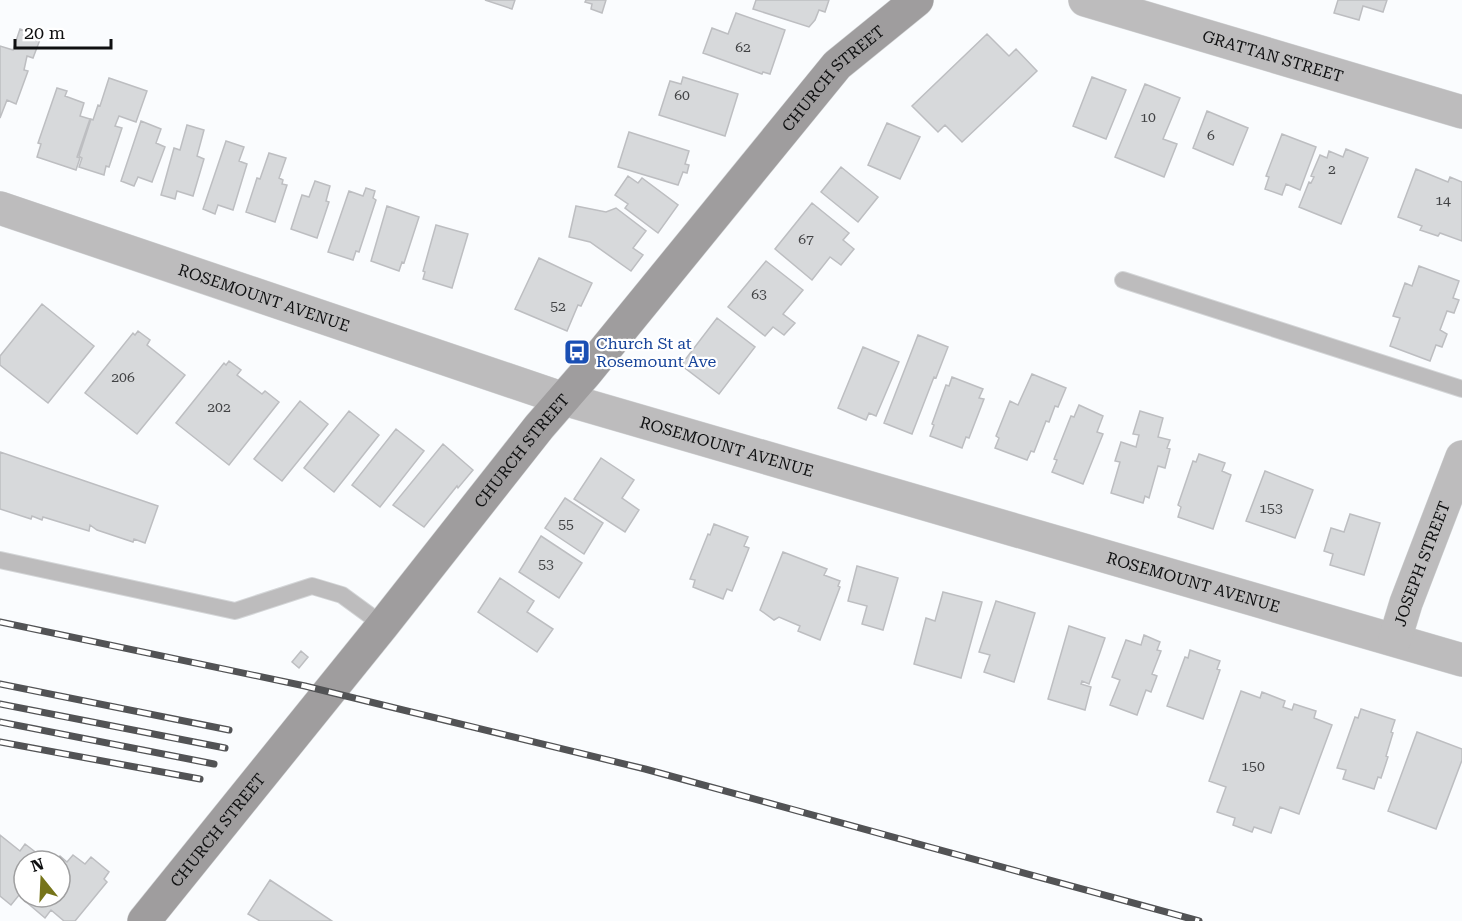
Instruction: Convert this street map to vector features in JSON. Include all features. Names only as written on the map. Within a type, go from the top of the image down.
[{"type":"street","name":"CHURCH STREET","points":[[144,921],[383,625],[539,427],[837,65],[917,0]]},
{"type":"street","name":"GRATTAN STREET","points":[[1085,0],[1462,112]]},
{"type":"street","name":"ROSEMOUNT AVENUE","points":[[0,208],[564,399],[1108,559],[1395,639],[1462,660]]},
{"type":"street","name":"JOSEPH STREET","points":[[1395,639],[1406,603],[1462,457]]},
{"type":"lane","points":[[1122,280],[1462,389]]},
{"type":"lane","points":[[0,560],[235,611],[312,586],[342,595],[383,625]]},
{"type":"building","points":[[485,0],[515,0],[512,9]]},
{"type":"building","points":[[586,0],[606,0],[602,13],[591,9],[592,4],[585,2]]},
{"type":"building","points":[[756,0],[829,0],[825,12],[819,10],[809,27],[753,9]]},
{"type":"building","points":[[1338,0],[1387,0],[1383,12],[1363,6],[1359,20],[1334,13]]},
{"type":"building","points":[[736,13],[785,30],[770,74],[763,72],[762,74],[703,53],[712,28],[728,34]]},
{"type":"building","points":[[20,29],[41,37],[33,58],[27,56],[24,70],[28,71],[16,104],[7,100],[0,118],[0,46],[13,50]]},
{"type":"building","points":[[987,34],[1009,56],[1016,49],[1037,71],[962,142],[945,125],[938,132],[912,106]]},
{"type":"building","points":[[683,77],[738,94],[725,136],[659,115],[670,81],[681,84]]},
{"type":"building","points":[[1092,77],[1126,90],[1106,139],[1073,126]]},
{"type":"building","points":[[109,78],[147,91],[136,122],[119,116],[115,126],[122,128],[109,167],[106,166],[104,175],[79,167],[82,158],[79,156],[91,119],[93,120],[98,105],[100,106]]},
{"type":"building","points":[[1145,84],[1180,98],[1163,139],[1177,144],[1164,177],[1115,157]]},
{"type":"building","points":[[57,88],[67,91],[65,96],[84,103],[80,116],[90,119],[77,157],[80,158],[76,170],[37,157],[41,144],[38,143]]},
{"type":"building","points":[[1207,111],[1248,128],[1233,165],[1193,148]]},
{"type":"building","points":[[141,121],[161,129],[156,143],[165,147],[152,182],[138,177],[134,186],[121,181]]},
{"type":"building","points":[[887,123],[920,137],[900,179],[868,165]]},
{"type":"building","points":[[187,125],[204,130],[197,156],[204,159],[193,196],[177,191],[175,199],[161,195],[174,148],[180,150]]},
{"type":"building","points":[[629,132],[689,151],[685,164],[689,165],[687,173],[683,172],[678,185],[618,167]]},
{"type":"building","points":[[1282,134],[1316,147],[1300,190],[1286,184],[1282,195],[1265,189],[1269,177],[1266,176]]},
{"type":"building","points":[[226,141],[244,147],[239,161],[247,164],[233,210],[218,205],[215,214],[203,209]]},
{"type":"building","points":[[1346,149],[1368,158],[1341,224],[1299,207],[1309,182],[1311,183],[1314,177],[1311,176],[1320,155],[1327,158],[1329,151],[1343,157]]},
{"type":"building","points":[[269,153],[286,158],[279,178],[283,180],[282,184],[287,185],[275,222],[246,212],[257,178],[260,179]]},
{"type":"building","points":[[841,167],[878,197],[858,222],[821,192]]},
{"type":"building","points":[[1416,169],[1448,182],[1450,177],[1462,182],[1462,241],[1440,233],[1438,236],[1420,230],[1422,226],[1398,217]]},
{"type":"building","points":[[628,176],[638,183],[642,178],[678,205],[658,233],[625,208],[628,204],[615,195]]},
{"type":"building","points":[[315,181],[330,186],[326,201],[329,202],[317,238],[291,229],[302,195],[309,197]]},
{"type":"building","points":[[366,188],[375,191],[373,198],[376,200],[359,252],[356,251],[353,260],[328,252],[349,191],[363,196]]},
{"type":"building","points":[[812,203],[849,233],[843,240],[854,249],[841,265],[830,257],[812,280],[775,249]]},
{"type":"building","points":[[387,206],[419,217],[404,263],[402,262],[399,271],[371,261]]},
{"type":"building","points":[[576,206],[606,212],[616,208],[646,231],[633,248],[643,255],[631,271],[590,242],[569,237]]},
{"type":"building","points":[[436,225],[468,234],[452,288],[423,279],[425,272],[423,271]]},
{"type":"building","points":[[539,258],[592,283],[581,306],[578,305],[567,331],[515,309]]},
{"type":"building","points":[[766,261],[803,290],[783,314],[795,323],[784,335],[773,327],[765,336],[728,307]]},
{"type":"building","points":[[1419,266],[1459,281],[1453,298],[1459,300],[1454,313],[1447,311],[1440,330],[1447,334],[1442,347],[1436,345],[1430,361],[1390,346],[1400,318],[1393,316],[1405,283],[1412,286]]},
{"type":"building","points":[[42,304],[94,346],[48,403],[0,365],[0,356]]},
{"type":"building","points":[[717,318],[755,347],[719,394],[681,365]]},
{"type":"building","points":[[138,331],[150,340],[147,345],[185,375],[137,434],[85,393],[133,333],[135,335]]},
{"type":"building","points":[[918,335],[948,347],[912,434],[884,423]]},
{"type":"building","points":[[863,347],[899,362],[876,416],[869,413],[866,420],[838,408]]},
{"type":"building","points":[[229,361],[241,370],[237,375],[262,394],[265,391],[279,402],[229,465],[176,423],[224,363],[226,365]]},
{"type":"building","points":[[1032,374],[1066,388],[1049,422],[1046,421],[1034,452],[1031,451],[1027,460],[995,448],[999,438],[996,436],[1010,401],[1018,405]]},
{"type":"building","points":[[952,377],[983,389],[979,398],[984,399],[969,438],[966,437],[962,448],[930,436],[946,385],[949,386]]},
{"type":"building","points":[[300,401],[328,424],[282,481],[254,459]]},
{"type":"building","points":[[1079,405],[1103,416],[1097,432],[1103,434],[1083,484],[1052,472],[1057,460],[1054,459],[1071,416],[1074,417]]},
{"type":"building","points":[[349,411],[379,435],[334,492],[304,468]]},
{"type":"building","points":[[1140,411],[1163,418],[1158,437],[1170,440],[1165,468],[1158,466],[1149,498],[1145,496],[1143,503],[1111,493],[1120,462],[1115,461],[1121,442],[1136,447],[1139,435],[1133,434]]},
{"type":"building","points":[[396,429],[424,451],[380,507],[352,485]]},
{"type":"building","points":[[443,444],[473,470],[424,527],[393,505]]},
{"type":"building","points":[[0,452],[158,506],[145,543],[134,539],[133,542],[97,530],[90,525],[89,531],[43,517],[42,520],[32,516],[31,519],[0,509]]},
{"type":"building","points":[[1199,454],[1225,463],[1222,471],[1231,475],[1213,529],[1178,517],[1181,507],[1178,505],[1193,461],[1196,462]]},
{"type":"building","points":[[601,458],[634,480],[622,498],[639,510],[625,532],[574,499]]},
{"type":"building","points":[[1265,471],[1313,490],[1295,538],[1246,521]]},
{"type":"building","points":[[565,498],[603,523],[584,554],[545,528]]},
{"type":"building","points":[[1350,514],[1380,523],[1364,575],[1330,565],[1333,554],[1324,551],[1331,528],[1344,532]]},
{"type":"building","points":[[714,524],[748,537],[744,546],[749,548],[732,591],[727,589],[723,599],[693,587],[695,580],[690,579]]},
{"type":"building","points":[[541,536],[582,563],[559,598],[519,572]]},
{"type":"building","points":[[783,552],[827,569],[824,575],[840,581],[838,586],[840,587],[820,640],[798,631],[800,626],[779,617],[774,620],[760,610]]},
{"type":"building","points":[[857,566],[898,578],[883,630],[862,624],[867,606],[848,601]]},
{"type":"building","points":[[500,578],[534,601],[527,612],[553,629],[537,652],[478,612]]},
{"type":"building","points":[[943,592],[982,602],[961,678],[914,664],[926,618],[935,621]]},
{"type":"building","points":[[996,601],[1035,613],[1014,682],[984,672],[990,655],[979,652]]},
{"type":"building","points":[[1069,626],[1105,638],[1089,684],[1082,681],[1081,684],[1091,687],[1085,710],[1048,699]]},
{"type":"building","points":[[1144,635],[1160,642],[1157,650],[1161,651],[1152,674],[1157,676],[1151,692],[1146,690],[1137,715],[1110,705],[1120,680],[1112,677],[1126,640],[1141,645]]},
{"type":"building","points":[[1190,650],[1220,661],[1217,669],[1220,670],[1203,719],[1167,706],[1185,657],[1188,658]]},
{"type":"building","points":[[301,651],[308,657],[299,668],[292,662]]},
{"type":"building","points":[[1241,691],[1260,698],[1262,692],[1285,701],[1283,707],[1292,710],[1294,704],[1316,711],[1314,718],[1332,725],[1299,814],[1280,807],[1271,833],[1254,827],[1252,832],[1233,825],[1235,818],[1217,812],[1226,787],[1209,781]]},
{"type":"building","points":[[1361,709],[1395,720],[1386,756],[1388,757],[1381,778],[1378,777],[1374,789],[1343,779],[1346,770],[1337,768],[1355,717],[1358,718]]},
{"type":"building","points":[[1417,732],[1462,749],[1462,760],[1436,829],[1388,811]]},
{"type":"building","points":[[0,835],[18,849],[12,849],[12,904],[0,896]]},
{"type":"building","points":[[25,844],[31,849],[21,849]]},
{"type":"building","points":[[72,856],[85,864],[91,857],[109,872],[104,879],[107,882],[75,921],[64,921],[51,910],[45,918],[34,909],[72,909]]},
{"type":"building","points":[[270,880],[332,921],[260,921],[248,914]]},
{"type":"railway","points":[[0,622],[305,686],[645,769],[1199,921]]},
{"type":"railway","points":[[0,684],[229,730]]},
{"type":"railway","points":[[0,704],[225,748]]},
{"type":"railway","points":[[0,722],[214,764]]},
{"type":"railway","points":[[0,742],[200,779]]},
{"type":"place","name":"Church St at Rosemount Ave","points":[[577,352]]}]
